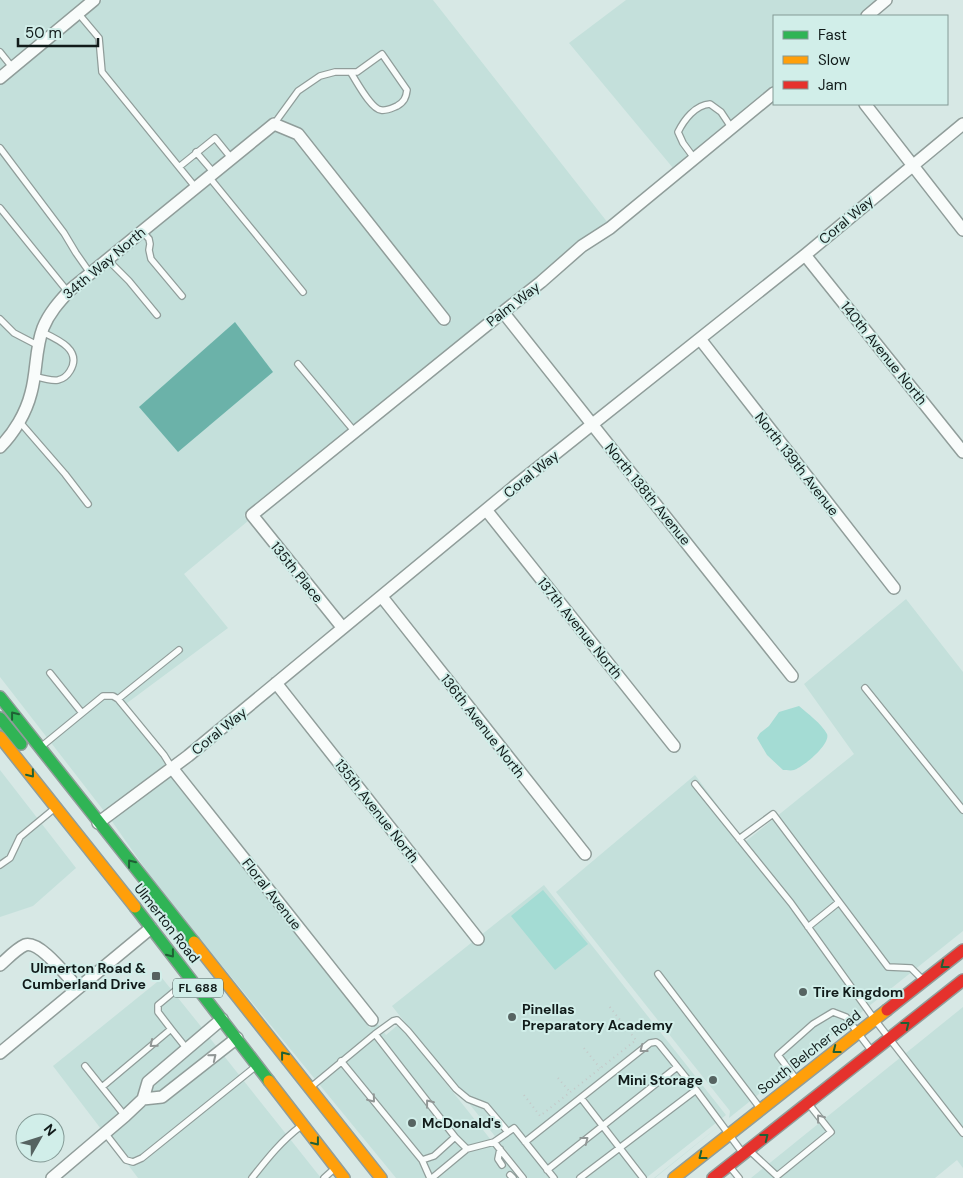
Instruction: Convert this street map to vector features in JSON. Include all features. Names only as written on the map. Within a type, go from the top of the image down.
[{"type":"main road","name":"Ulmerton Road","points":[[0,697],[380,1178]]},
{"type":"main road","points":[[0,718],[29,755]]},
{"type":"main road","name":"Ulmerton Road","points":[[0,738],[101,863],[344,1178]]},
{"type":"main road","points":[[81,818],[86,824],[98,822]]},
{"type":"main road","points":[[101,863],[105,861],[115,862]]},
{"type":"main road","points":[[138,890],[154,910]]},
{"type":"main road","points":[[175,938],[205,956]]},
{"type":"main road","name":"South Belcher Road","points":[[674,1178],[963,950]]},
{"type":"main road","points":[[713,1178],[960,984]]},
{"type":"street","points":[[0,78],[94,0]]},
{"type":"street","points":[[868,15],[886,0]]},
{"type":"street","name":"Palm Way","points":[[252,515],[541,282],[582,246],[610,228],[773,94]]},
{"type":"street","points":[[866,105],[963,230]]},
{"type":"street","points":[[274,124],[298,134],[444,319]]},
{"type":"street","name":"34th Way North","points":[[0,447],[20,421],[31,394],[42,332],[55,306],[90,273],[274,124]]},
{"type":"street","name":"Coral Way","points":[[98,822],[172,768],[342,627],[382,597],[592,424],[805,255],[963,124]]},
{"type":"street","name":"140th Avenue North","points":[[805,255],[963,452]]},
{"type":"street","name":"North 138th Avenue","points":[[503,312],[792,676]]},
{"type":"street","name":"North 139th Avenue","points":[[700,339],[894,588]]},
{"type":"street","name":"137th Avenue North","points":[[487,511],[674,746]]},
{"type":"street","name":"135th Place","points":[[252,515],[342,627]]},
{"type":"street","name":"136th Avenue North","points":[[382,597],[585,854]]},
{"type":"street","name":"135th Avenue North","points":[[276,683],[478,939]]},
{"type":"street","name":"Floral Avenue","points":[[172,768],[372,1020]]},
{"type":"street","points":[[0,1037],[4,1050],[151,928]]},
{"type":"street","points":[[0,965],[24,946],[30,944],[40,948],[78,988]]},
{"type":"street","points":[[52,1178],[125,1116],[143,1099],[148,1082],[222,1019]]},
{"type":"street","points":[[143,1099],[162,1097],[237,1038]]},
{"type":"lane","points":[[78,13],[98,38],[102,72],[196,188]]},
{"type":"lane","points":[[0,52],[12,67]]},
{"type":"lane","points":[[274,124],[298,90],[320,76],[335,72],[357,72],[382,54],[408,90],[406,98],[389,110],[380,110],[372,105],[352,73]]},
{"type":"lane","points":[[694,158],[683,143],[678,132],[684,120],[693,112],[703,104],[710,104],[721,112],[731,127]]},
{"type":"lane","points":[[179,166],[215,138],[232,159]]},
{"type":"lane","points":[[0,148],[64,233],[90,273]]},
{"type":"lane","points":[[196,152],[211,175],[303,292]]},
{"type":"lane","points":[[0,208],[68,292]]},
{"type":"lane","points":[[142,231],[149,239],[151,259],[182,296]]},
{"type":"lane","points":[[108,259],[157,314]]},
{"type":"lane","points":[[0,319],[14,333],[39,346]]},
{"type":"lane","points":[[34,376],[55,380],[61,379],[73,364],[74,358],[66,345],[60,340],[42,332]]},
{"type":"lane","points":[[298,364],[355,432]]},
{"type":"lane","points":[[20,421],[88,504]]},
{"type":"lane","points":[[118,700],[179,650]]},
{"type":"lane","points":[[50,673],[82,713]]},
{"type":"lane","points":[[865,688],[963,810]]},
{"type":"lane","points":[[40,748],[103,696],[113,696],[164,755],[172,768]]},
{"type":"lane","points":[[695,784],[791,903],[875,1020],[963,1133]]},
{"type":"lane","points":[[0,865],[10,858],[20,837],[57,807]]},
{"type":"lane","points":[[739,839],[773,814],[888,967],[911,968],[924,981]]},
{"type":"lane","points":[[808,927],[839,902]]},
{"type":"lane","points":[[658,974],[761,1109]]},
{"type":"lane","points":[[187,1049],[158,1012],[158,1004],[190,978]]},
{"type":"lane","points":[[797,1081],[778,1056],[813,1024],[833,1012],[846,1017],[873,1051]]},
{"type":"lane","points":[[309,1088],[374,1034],[397,1020],[456,1089],[468,1100],[486,1106],[508,1132]]},
{"type":"lane","points":[[102,1087],[171,1029]]},
{"type":"lane","points":[[374,1034],[466,1149]]},
{"type":"lane","points":[[525,1142],[650,1043],[656,1042],[696,1090],[729,1135],[746,1152],[777,1176],[832,1132],[808,1103]]},
{"type":"lane","points":[[342,1061],[422,1160],[431,1178],[466,1149],[494,1142],[514,1128],[554,1178]]},
{"type":"lane","points":[[105,1134],[126,1160],[133,1162],[142,1158],[258,1065]]},
{"type":"lane","points":[[85,1066],[125,1116]]},
{"type":"lane","points":[[547,1170],[677,1067]]},
{"type":"lane","points":[[580,1178],[696,1090]]},
{"type":"lane","points":[[581,1098],[643,1178]]},
{"type":"lane","points":[[252,1178],[280,1144],[302,1125]]},
{"type":"lane","points":[[422,1160],[434,1156],[455,1137]]},
{"type":"lane","points":[[494,1142],[523,1178]]},
{"type":"lane","points":[[500,1149],[498,1159],[502,1165]]},
{"type":"lane","points":[[729,1165],[739,1178]]},
{"type":"lane","points":[[324,1178],[336,1168]]},
{"type":"path","points":[[524,1095],[540,1116],[636,1040],[609,1006]]},
{"type":"path","points":[[584,1048],[600,1068]]},
{"type":"path","points":[[558,1078],[570,1092]]},
{"type":"shaded area","points":[[0,0],[85,0],[0,70]]},
{"type":"shaded area","points":[[102,0],[433,0],[608,223],[578,242],[538,278],[494,311],[244,515],[248,521],[184,574],[228,628],[123,706],[170,763],[104,811],[0,677],[0,454],[16,439],[37,396],[43,352],[49,330],[60,309],[74,294],[275,131],[294,139],[443,327],[452,320],[303,131],[278,120],[276,116],[272,117],[270,121],[65,286],[50,304],[38,326],[31,352],[26,393],[16,416],[0,439],[0,85]]},
{"type":"shaded area","points":[[626,0],[877,0],[860,15],[773,15],[773,87],[673,168],[569,43]]},
{"type":"shaded area","points":[[235,322],[273,372],[178,452],[139,407]]},
{"type":"shaded area","points":[[906,599],[963,672],[963,931],[729,1118],[730,1111],[556,892],[695,775],[745,842],[854,754],[804,684]]},
{"type":"shaded area","points":[[799,706],[822,726],[827,734],[827,738],[821,749],[804,765],[794,770],[783,770],[767,755],[757,738],[779,712]]},
{"type":"shaded area","points":[[0,770],[76,868],[33,906],[0,917]]},
{"type":"shaded area","points":[[170,776],[370,1028],[377,1023],[386,1035],[399,1024],[521,1178],[396,1178],[160,890],[111,820]]},
{"type":"shaded area","points":[[544,885],[726,1115],[646,1178],[528,1178],[392,1006]]},
{"type":"shaded area","points":[[543,890],[588,944],[555,970],[511,916]]},
{"type":"shaded area","points":[[162,978],[203,1029],[138,1097],[101,1129],[53,1066]]},
{"type":"shaded area","points":[[963,1007],[963,1168],[957,1160],[935,1178],[751,1178]]},
{"type":"shaded area","points":[[209,1037],[321,1178],[138,1178],[108,1138],[147,1103],[153,1085]]},
{"type":"shaded area","points":[[729,1118],[655,1178],[654,1178]]},
{"type":"traffic: fast","points":[[0,697],[194,942]]},
{"type":"traffic: fast","points":[[0,718],[21,744]]},
{"type":"traffic: fast","points":[[135,907],[269,1081]]},
{"type":"traffic: slow","points":[[0,737],[135,907]]},
{"type":"traffic: slow","points":[[194,942],[381,1178]]},
{"type":"traffic: slow","points":[[674,1178],[887,1010]]},
{"type":"traffic: slow","points":[[269,1081],[344,1178]]},
{"type":"traffic: jam","points":[[887,1010],[963,950]]},
{"type":"traffic: jam","points":[[713,1178],[963,980]]},
{"type":"place","name":"Ulmerton Road & Cumberland Drive","points":[[156,976]]},
{"type":"place","name":"Tire Kingdom","points":[[803,992]]},
{"type":"place","name":"Pinellas Preparatory Academy","points":[[512,1017]]},
{"type":"place","name":"Mini Storage","points":[[713,1080]]},
{"type":"place","name":"McDonald's","points":[[412,1123]]}]
